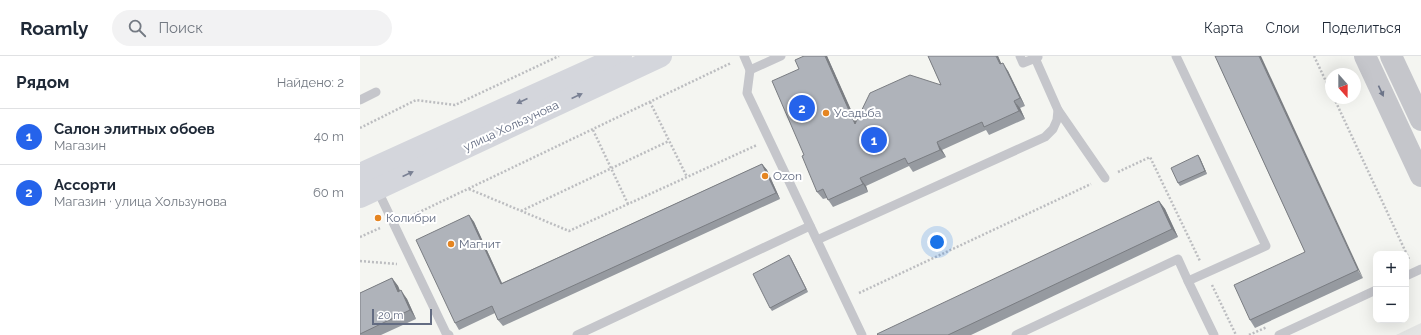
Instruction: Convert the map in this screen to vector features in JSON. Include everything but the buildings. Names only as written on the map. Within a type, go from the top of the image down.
[{"type":"main road","name":"улица Хользунова","points":[[360,174],[621,56]]},
{"type":"main road","name":"улица Хользунова","points":[[368,193],[661,56]]},
{"type":"street","points":[[1365,56],[1421,176]]},
{"type":"street","points":[[1391,56],[1421,120]]},
{"type":"lane","points":[[744,56],[750,70],[747,93],[862,335]]},
{"type":"lane","points":[[750,70],[781,56]]},
{"type":"lane","points":[[1020,56],[1023,63],[1037,57],[1058,110],[1104,178]]},
{"type":"lane","points":[[1176,56],[1266,246],[1188,281]]},
{"type":"lane","points":[[360,100],[376,92]]},
{"type":"lane","points":[[817,240],[1045,137],[1053,129],[1057,120],[1058,110]]},
{"type":"lane","points":[[368,193],[393,223],[446,334]]},
{"type":"lane","points":[[577,335],[810,226]]},
{"type":"lane","points":[[1016,335],[1178,259],[1214,335]]},
{"type":"lane","points":[[1409,274],[1418,270]]},
{"type":"lane","points":[[1279,335],[1373,291]]},
{"type":"path","points":[[360,128],[416,100],[455,105],[559,56]]},
{"type":"path","points":[[360,237],[384,226],[405,219],[593,130],[744,56]]},
{"type":"path","points":[[1314,56],[1325,79]]},
{"type":"path","points":[[650,102],[686,177]]},
{"type":"path","points":[[1337,104],[1418,270]]},
{"type":"path","points":[[593,130],[628,204]]},
{"type":"path","points":[[468,189],[569,231],[769,139]]},
{"type":"path","points":[[521,211],[669,141]]},
{"type":"path","points":[[845,300],[1150,157],[1236,335]]},
{"type":"path","points":[[360,261],[414,265]]},
{"type":"shaded area","points":[[1421,323],[1421,335],[1396,335]]},
{"type":"place","name":"Ассорти","points":[[802,108]]},
{"type":"place","name":"Усадьба","points":[[826,113]]},
{"type":"place","name":"Салон элитных обоев","points":[[874,140]]},
{"type":"place","name":"Ozon","points":[[765,176]]},
{"type":"place","name":"Колибри","points":[[378,218]]},
{"type":"place","name":"Магнит","points":[[451,244]]}]
